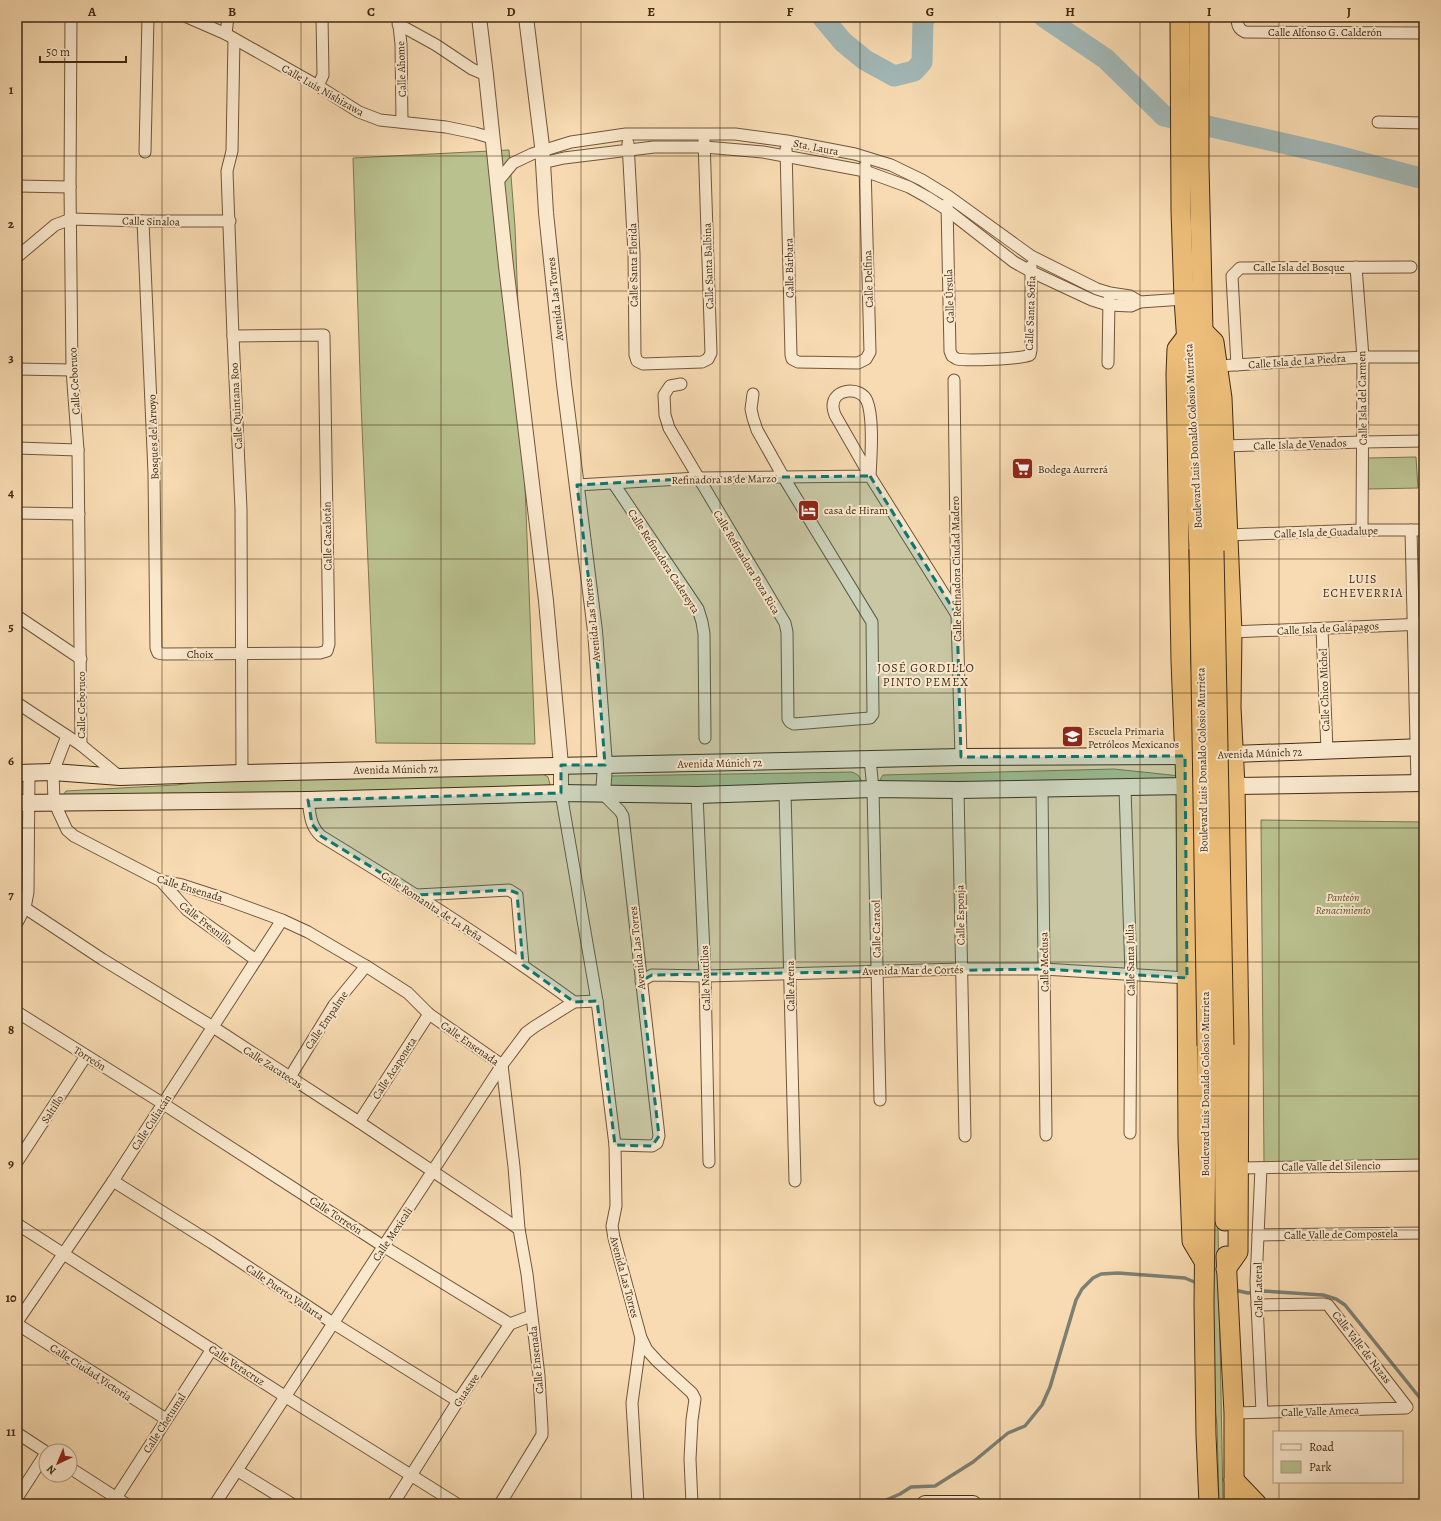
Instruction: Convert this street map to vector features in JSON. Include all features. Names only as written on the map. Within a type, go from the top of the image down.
[{"type":"highway","name":"Boulevard Luis Donaldo Colosio Murrieta","points":[[1180,17],[1181,174],[1184,298],[1195,334]]},
{"type":"highway","name":"Boulevard Luis Donaldo Colosio Murrieta","points":[[1199,17],[1200,165],[1195,334],[1206,550],[1215,1046],[1224,1162],[1227,1274],[1234,1413],[1234,1504]]},
{"type":"highway","points":[[1200,42],[1204,17]]},
{"type":"highway","points":[[1204,1268],[1192,1240],[1188,1139],[1186,786],[1176,374],[1177,350],[1195,334],[1214,342],[1218,366],[1224,446],[1232,632],[1231,707],[1235,786],[1239,1034],[1238,1252],[1227,1274]]},
{"type":"highway","points":[[1183,702],[1194,720],[1198,723],[1206,724],[1213,724],[1222,719],[1228,714],[1231,707]]},
{"type":"highway","name":"Avenida Múnich 72","points":[[1185,756],[1234,754]]},
{"type":"highway","points":[[1186,786],[1235,786]]},
{"type":"highway","points":[[1187,852],[1193,843],[1198,839],[1205,836],[1212,836],[1226,843],[1232,848],[1236,857]]},
{"type":"highway","name":"Boulevard Luis Donaldo Colosio Murrieta","points":[[1209,1504],[1206,1435],[1204,1268],[1215,1046]]},
{"type":"highway","points":[[1234,1480],[1257,1504]]},
{"type":"main road","name":"Avenida Múnich 72","points":[[1234,754],[1420,747]]},
{"type":"main road","name":"Avenida Múnich 72","points":[[23,773],[53,772],[120,777],[561,765],[961,757],[1185,756]]},
{"type":"main road","points":[[1235,786],[1421,783]]},
{"type":"main road","points":[[23,803],[308,800],[561,793],[697,795],[873,790],[1125,788],[1186,786]]},
{"type":"main road","points":[[925,1504],[973,1504]]},
{"type":"street","name":"Calle Ceboruco","points":[[72,17],[70,187],[72,370],[78,450],[81,745]]},
{"type":"street","points":[[145,152],[148,17]]},
{"type":"street","name":"Calle Luis Nishizawa","points":[[187,17],[230,37],[318,86],[359,112],[380,120],[446,127],[492,138]]},
{"type":"street","name":"Calle Quintana Roo","points":[[228,17],[230,37],[232,151],[228,171],[233,336],[241,509],[242,773]]},
{"type":"street","points":[[318,86],[323,75],[322,17]]},
{"type":"street","name":"Avenida Las Torres","points":[[526,17],[531,49],[546,213],[595,632],[605,765],[603,794],[620,810],[623,816],[659,1136],[657,1143],[652,1146],[615,1145]]},
{"type":"street","name":"Calle Alfonso G. Calderón","points":[[1237,17],[1237,22],[1241,30],[1245,32],[1424,33]]},
{"type":"street","points":[[398,20],[472,69],[486,75]]},
{"type":"street","name":"Calle Ahome","points":[[398,20],[401,44],[402,122]]},
{"type":"street","name":"Avenida Las Torres","points":[[479,20],[498,181],[507,274],[546,601],[561,765],[561,793],[597,1001],[615,1145],[616,1206],[612,1226],[641,1338],[647,1350],[692,1393],[695,1399],[692,1420],[690,1460],[692,1504]]},
{"type":"street","points":[[1378,122],[1424,123]]},
{"type":"street","name":"Sta. Laura","points":[[542,157],[571,142],[626,134],[735,134],[787,141],[867,157],[892,165],[922,180],[948,196],[1031,256],[1097,289],[1110,293],[1130,296],[1140,302]]},
{"type":"street","name":"Calle Santa Florida","points":[[626,134],[629,150],[634,254],[635,355],[637,361],[643,364],[671,363]]},
{"type":"street","name":"Calle Santa Balbina","points":[[671,363],[702,362],[708,359],[711,353],[705,147],[703,134]]},
{"type":"street","name":"Calle Bárbara","points":[[787,141],[786,156],[791,355],[792,359],[798,362],[827,363]]},
{"type":"street","name":"Sta. Laura","points":[[498,181],[513,163],[542,157],[564,158],[654,147],[705,147],[763,152],[865,171],[909,187],[946,209],[1014,262],[1092,300],[1108,305],[1131,306],[1140,302],[1184,298]]},
{"type":"street","name":"Calle Delfina","points":[[827,363],[858,363],[866,359],[870,352],[865,171],[867,157]]},
{"type":"street","points":[[17,186],[70,187]]},
{"type":"street","name":"Calle Úrsula","points":[[948,196],[946,209],[950,351],[952,356],[958,359],[992,359]]},
{"type":"street","points":[[17,257],[55,225],[71,219]]},
{"type":"street","name":"Calle Sinaloa","points":[[71,219],[230,221]]},
{"type":"street","name":"Bosques del Arroyo","points":[[143,221],[154,473],[156,648],[158,653]]},
{"type":"street","name":"Calle Santa Sofía","points":[[992,359],[1023,358],[1030,355],[1031,256]]},
{"type":"street","name":"Calle Isla del Carmen","points":[[1356,267],[1363,357],[1362,530]]},
{"type":"street","name":"Calle Isla del Bosque","points":[[1237,365],[1232,276],[1240,268],[1411,267]]},
{"type":"street","points":[[1108,363],[1108,305],[1110,293]]},
{"type":"street","name":"Calle Cacalotán","points":[[233,336],[324,335],[329,644],[327,650],[320,653],[242,655]]},
{"type":"street","name":"Calle Isla de La Piedra","points":[[1218,366],[1363,357],[1424,357]]},
{"type":"street","points":[[17,369],[72,370]]},
{"type":"street","name":"Calle Refinadora Ciudad Madero","points":[[954,380],[957,616],[961,757]]},
{"type":"street","name":"Calle Refinadora Poza Rica","points":[[681,384],[670,386],[664,395],[665,415],[669,428],[785,624],[787,632],[788,719],[794,724],[870,718],[872,714],[872,622],[784,478]]},
{"type":"street","points":[[870,476],[871,425],[867,401],[861,394],[853,391],[845,391],[837,396],[833,405],[835,415],[870,476],[957,616]]},
{"type":"street","points":[[753,394],[751,409],[753,418],[784,478]]},
{"type":"street","name":"Calle Isla de Venados","points":[[1224,446],[1424,441]]},
{"type":"street","points":[[17,448],[78,450]]},
{"type":"street","name":"Refinadora 18 de Marzo","points":[[577,485],[698,478],[870,476]]},
{"type":"street","name":"Calle Refinadora Cadereyta","points":[[614,484],[698,609],[704,634],[705,738]]},
{"type":"street","points":[[17,513],[79,514]]},
{"type":"street","name":"Calle Isla de Guadalupe","points":[[1228,535],[1362,530],[1424,530]]},
{"type":"street","points":[[1411,530],[1412,624],[1421,783]]},
{"type":"street","points":[[17,616],[81,659]]},
{"type":"street","name":"Calle Isla de Galápagos","points":[[1232,632],[1424,624]]},
{"type":"street","name":"Calle Chico Michel","points":[[1322,629],[1327,750]]},
{"type":"street","name":"Choix","points":[[158,653],[242,655]]},
{"type":"street","points":[[17,703],[81,745],[120,777]]},
{"type":"street","points":[[54,802],[53,772],[67,736]]},
{"type":"street","name":"Calle Caracol","points":[[870,759],[873,790],[880,1100]]},
{"type":"street","points":[[17,923],[25,908],[28,892],[23,803],[23,773]]},
{"type":"street","name":"Calle Santa Julia","points":[[1125,788],[1131,975],[1130,1133]]},
{"type":"street","name":"Calle Medusa","points":[[1042,789],[1046,1135]]},
{"type":"street","name":"Calle Esponja","points":[[958,790],[964,1136]]},
{"type":"street","name":"Calle Arena","points":[[785,792],[795,1181]]},
{"type":"street","name":"Calle Nautilios","points":[[697,795],[705,976],[709,1162]]},
{"type":"street","name":"Calle Romanita de La Peña","points":[[308,800],[312,824],[321,836],[418,895],[523,965],[574,1002]]},
{"type":"street","name":"Calle Ensenada","points":[[54,802],[67,830],[74,836],[161,881],[182,885],[218,896],[282,920],[308,932],[408,993],[429,1014],[502,1066],[514,1166],[519,1229],[527,1274],[539,1376],[542,1435],[500,1504]]},
{"type":"street","name":"Calle Fresnillo","points":[[161,881],[187,910],[256,960]]},
{"type":"street","points":[[418,895],[509,890],[515,892],[518,895],[523,965]]},
{"type":"street","name":"Calle Zacatecas","points":[[25,908],[290,1077],[519,1229]]},
{"type":"street","name":"Calle Culiacán","points":[[17,1323],[113,1181],[162,1103],[282,920]]},
{"type":"street","name":"Calle Empalme","points":[[290,1077],[334,1005],[366,966]]},
{"type":"street","name":"Avenida Mar de Cortés","points":[[641,981],[652,975],[705,976],[962,969],[1044,969],[1187,978]]},
{"type":"street","points":[[574,1002],[597,1001]]},
{"type":"street","name":"Calle Mexicali","points":[[215,1504],[502,1066],[526,1033],[574,1002]]},
{"type":"street","name":"Torreón","points":[[17,1012],[162,1103]]},
{"type":"street","name":"Calle Acaponeta","points":[[359,1122],[429,1014]]},
{"type":"street","name":"Saltillo","points":[[17,1162],[86,1056]]},
{"type":"street","name":"Calle Torreón","points":[[162,1103],[383,1246],[510,1324]]},
{"type":"street","name":"Calle Valle del Silencio","points":[[1238,1168],[1424,1165]]},
{"type":"street","name":"Calle Lateral","points":[[1261,1168],[1256,1282],[1262,1412]]},
{"type":"street","name":"Calle Puerto Vallarta","points":[[113,1181],[212,1243],[333,1323],[458,1400]]},
{"type":"street","name":"Calle Veracruz","points":[[17,1224],[286,1397],[457,1504]]},
{"type":"street","name":"Calle Valle de Compostela","points":[[1258,1235],[1424,1233]]},
{"type":"street","name":"Calle Valle de Nazas","points":[[1257,1300],[1328,1305],[1407,1405],[1406,1408]]},
{"type":"street","points":[[510,1324],[531,1316]]},
{"type":"street","name":"Calle Ciudad Victoria","points":[[17,1323],[166,1419]]},
{"type":"street","name":"Guasave","points":[[393,1504],[458,1400],[510,1324]]},
{"type":"street","name":"Avenida Las Torres","points":[[638,1504],[632,1403],[641,1338]]},
{"type":"street","name":"Calle Chetumal","points":[[121,1501],[166,1419],[212,1349]]},
{"type":"street","name":"Calle Valle Ameca","points":[[1234,1413],[1406,1408]]},
{"type":"street","points":[[17,1433],[38,1447]]},
{"type":"street","points":[[17,1498],[38,1465]]},
{"type":"street","points":[[238,1470],[292,1504]]},
{"type":"street","points":[[78,1473],[121,1501]]},
{"type":"highlighted area","points":[[870,476],[957,615],[961,757],[1185,756],[1187,978],[1044,969],[652,975],[641,981],[659,1136],[652,1146],[615,1145],[597,1001],[574,1002],[523,965],[517,893],[509,890],[417,895],[321,836],[312,824],[308,800],[561,793],[561,765],[605,765],[595,631],[577,485],[698,478]]},
{"type":"green space","points":[[509,150],[515,227],[535,744],[376,743],[361,404],[353,158]]},
{"type":"green space","points":[[1416,457],[1418,488],[1368,489],[1368,458]]},
{"type":"green space","points":[[1114,769],[1180,776],[1185,780],[879,787],[880,780],[883,775]]},
{"type":"green space","points":[[852,772],[858,775],[863,783],[610,791],[610,776]]},
{"type":"green space","points":[[543,774],[548,777],[550,784],[542,790],[63,795],[66,791],[193,783],[202,778]]},
{"type":"green space","name":"Panteón Renacimiento","points":[[1261,820],[1424,822],[1424,1160],[1264,1163]]},
{"type":"green space","points":[[1211,839],[1223,1504],[1219,1504],[1211,1305]]},
{"type":"waterway","points":[[822,17],[843,42],[865,60],[894,76],[914,71],[922,62],[923,20],[926,17]]},
{"type":"waterway","points":[[1044,17],[1106,59],[1164,116],[1330,154],[1424,179]]},
{"type":"waterway","points":[[877,1504],[900,1494],[911,1487],[935,1486],[973,1462],[1008,1433],[1025,1426],[1042,1405],[1050,1387],[1076,1300],[1082,1289],[1093,1278],[1101,1274],[1118,1273],[1185,1278],[1199,1284]]},
{"type":"waterway","points":[[1234,1290],[1248,1293],[1263,1291],[1323,1295],[1336,1299],[1345,1305],[1424,1403]]},
{"type":"place","name":"Bodega Aurrerá","points":[[1023,469]]},
{"type":"place","name":"casa de Hiram","points":[[808,510]]},
{"type":"place","name":"Escuela Primaria Petróleos Mexicanos","points":[[1073,737]]},
{"type":"district","name":"LUIS ECHEVERRIA","points":[[1363,586]]},
{"type":"district","name":"JOSÉ GORDILLO PINTO PEMEX","points":[[926,675]]}]
